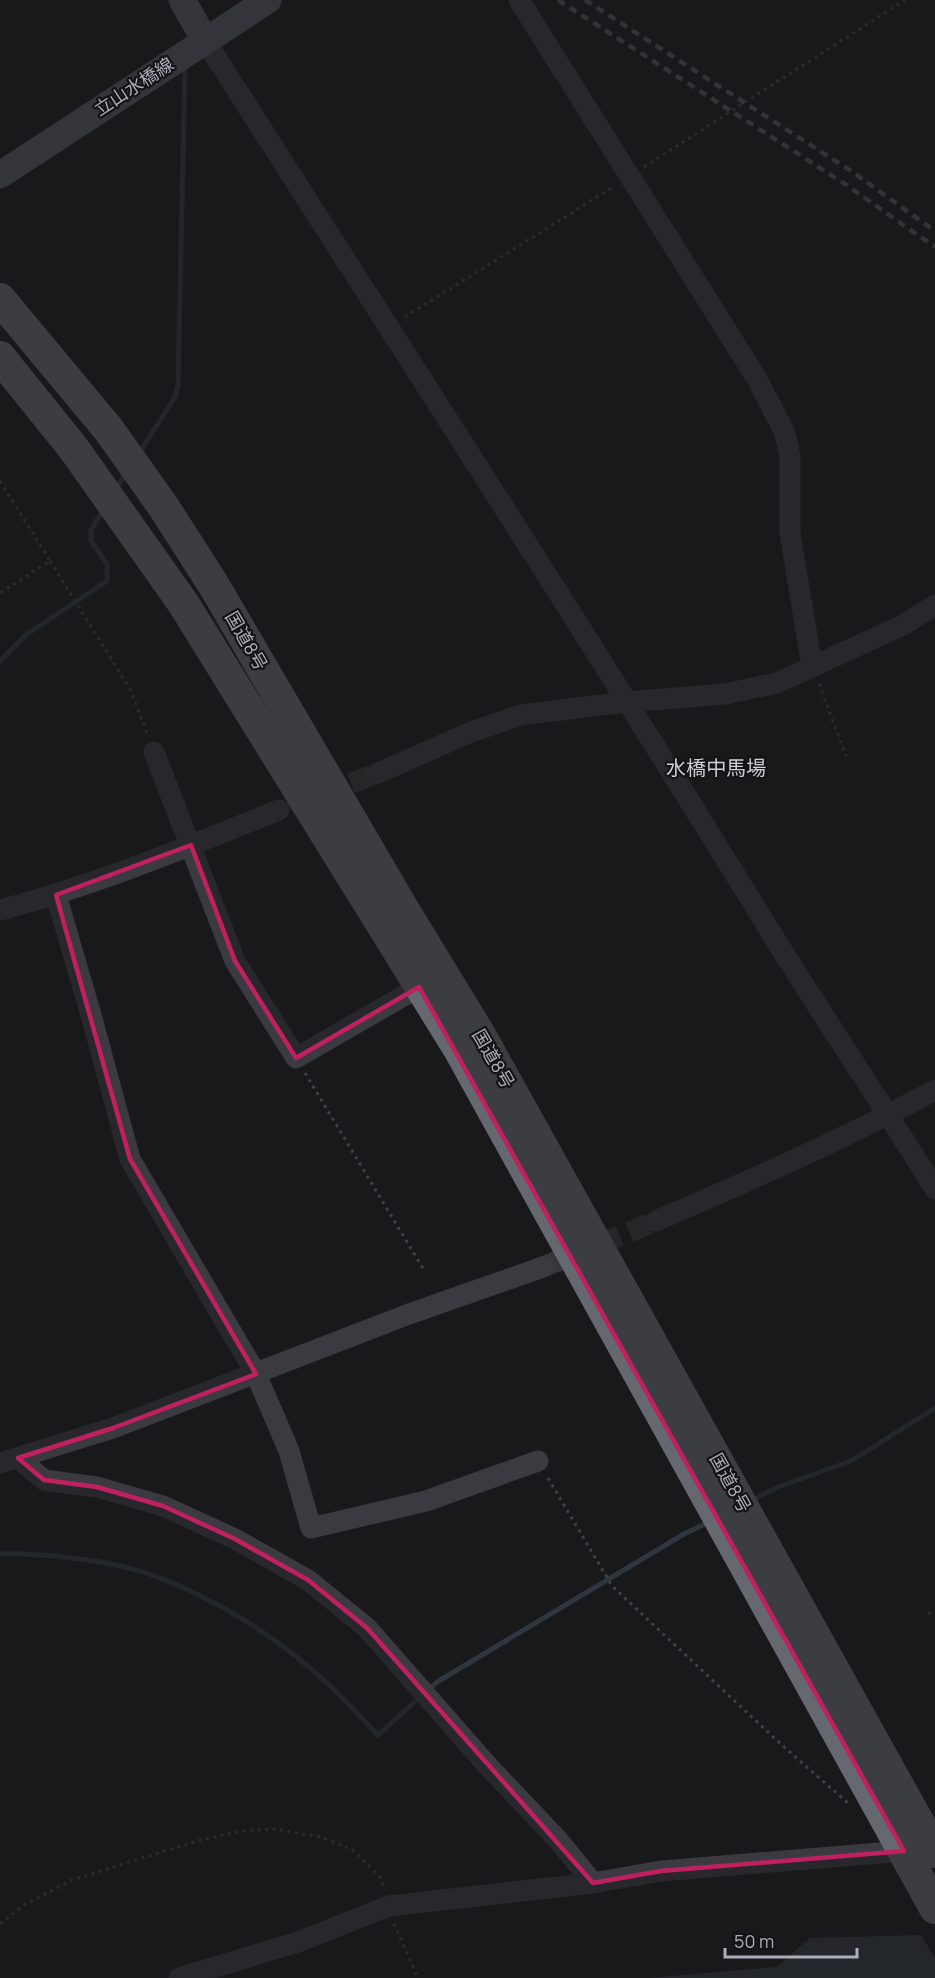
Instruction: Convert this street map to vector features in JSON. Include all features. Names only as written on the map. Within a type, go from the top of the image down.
[{"type":"highway","name":"国道8号","points":[[0,299],[109,430],[163,507],[213,584],[402,907],[480,1035],[924,1854],[935,1908]]},
{"type":"highway","name":"国道8号","points":[[0,357],[74,449],[183,603],[459,1050],[873,1798],[924,1854]]},
{"type":"main road","points":[[183,0],[206,40]]},
{"type":"main road","name":"立山水橋線","points":[[0,175],[268,0]]},
{"type":"street","points":[[519,0],[757,379],[785,433],[790,457],[790,533],[812,666]]},
{"type":"street","points":[[206,40],[935,1189]]},
{"type":"street","points":[[376,774],[471,732],[521,715],[626,702],[725,694],[777,683],[903,625],[935,605]]},
{"type":"street","points":[[154,752],[235,961],[297,1058],[419,987]]},
{"type":"street","points":[[0,910],[56,896],[191,846],[279,810]]},
{"type":"street","points":[[56,896],[130,1159],[256,1374],[289,1451],[310,1528],[426,1501],[538,1461]]},
{"type":"street","points":[[656,1221],[785,1166],[935,1090]]},
{"type":"street","points":[[9,1461],[113,1428],[409,1314],[543,1267]]},
{"type":"street","points":[[9,1461],[44,1480],[97,1487],[163,1506],[235,1539],[308,1580],[367,1628],[487,1765],[559,1841],[593,1883]]},
{"type":"street","points":[[179,1978],[392,1915],[661,1871],[924,1854]]},
{"type":"path","points":[[0,481],[130,689],[154,752]]},
{"type":"path","points":[[0,593],[50,561]]},
{"type":"path","points":[[812,666],[846,756]]},
{"type":"path","points":[[297,1058],[424,1270]]},
{"type":"path","points":[[538,1461],[612,1586],[785,1748],[848,1803],[873,1798]]},
{"type":"path","points":[[928,1614],[935,1611]]},
{"type":"path","points":[[0,1924],[24,1905],[72,1880],[200,1840],[243,1831],[275,1829],[321,1837],[353,1850],[381,1878],[392,1915],[418,1978]]},
{"type":"highlighted area","points":[[191,845],[235,961],[296,1058],[419,987],[904,1851],[661,1871],[593,1883],[367,1628],[308,1580],[235,1539],[163,1506],[97,1487],[44,1480],[18,1458],[113,1428],[256,1374],[130,1159],[56,895]]},
{"type":"shaded area","points":[[921,1935],[935,1958],[935,1978],[648,1978],[777,1967],[810,1938]]},
{"type":"waterway","points":[[138,455],[175,397],[178,386],[185,65]]},
{"type":"waterway","points":[[115,490],[126,473]]},
{"type":"waterway","points":[[0,661],[26,635],[107,581],[107,564],[91,541],[91,530],[104,508]]},
{"type":"waterway","points":[[750,1501],[778,1487],[851,1461],[935,1408]]},
{"type":"waterway","points":[[427,1691],[437,1682],[684,1534],[709,1522]]},
{"type":"waterway","points":[[0,1554],[55,1556],[115,1565],[138,1570],[197,1594],[243,1619],[287,1649],[334,1689],[378,1735],[420,1697]]},
{"type":"tunnel","points":[[322,794],[376,774]]},
{"type":"tunnel","points":[[543,1267],[656,1221]]},
{"type":"railway","points":[[558,0],[845,184],[935,247]]},
{"type":"railway","points":[[585,0],[851,171],[935,231]]},
{"type":"district","name":"水橋中馬場","points":[[716,768]]}]
